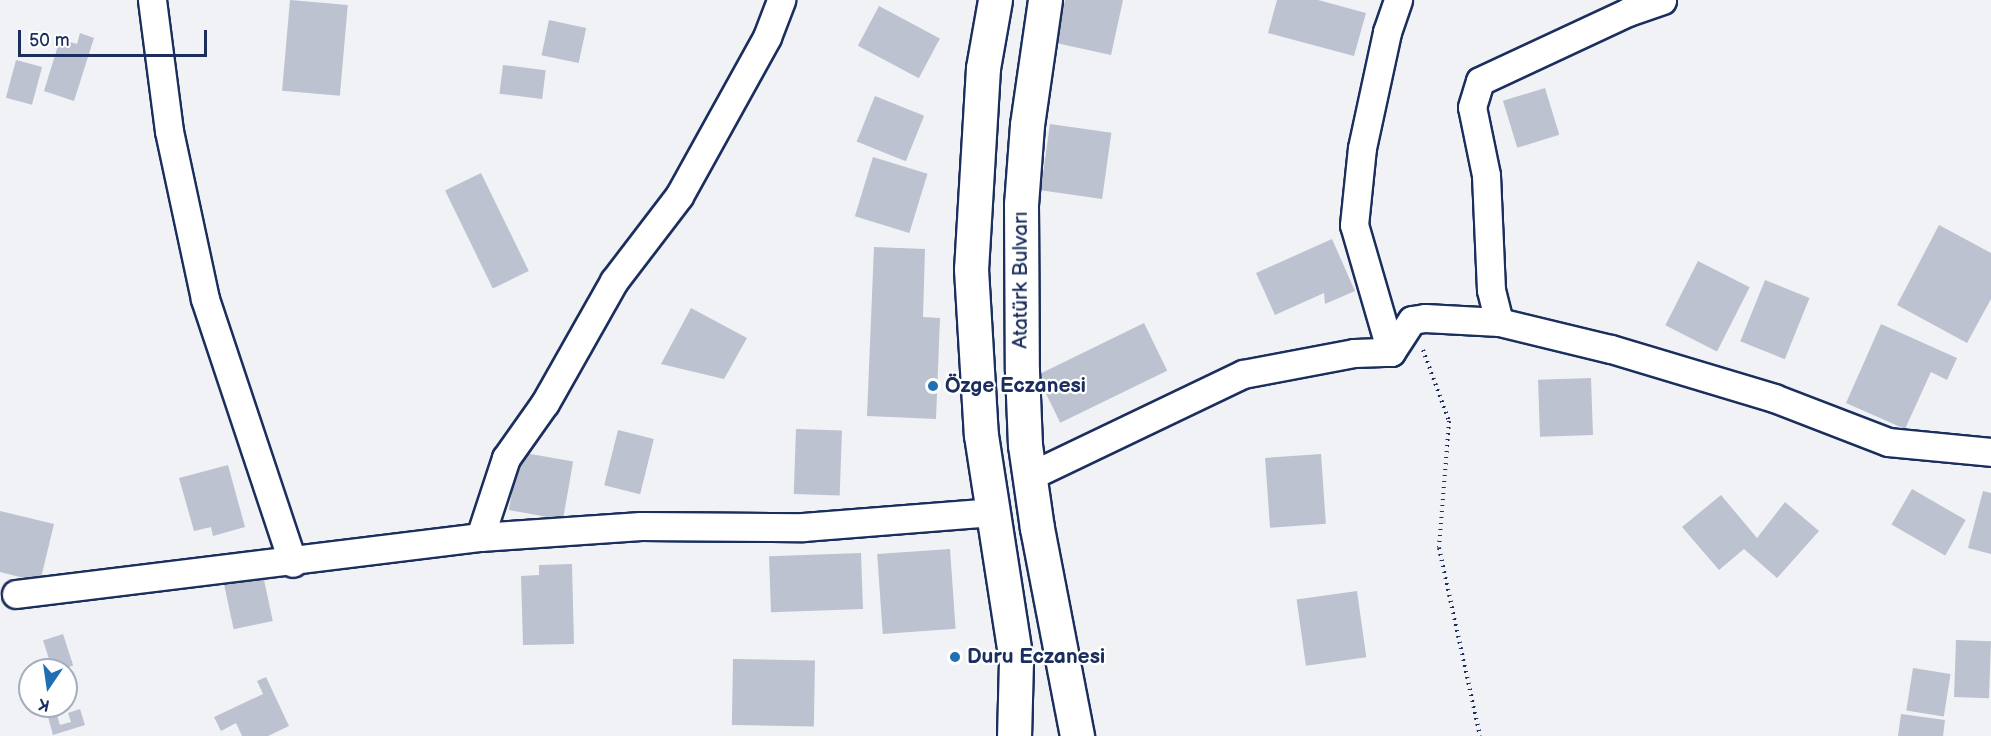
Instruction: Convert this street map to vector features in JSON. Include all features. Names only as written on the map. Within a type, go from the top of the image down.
[{"type":"highway","points":[[995,0],[983,68],[971,269],[981,435],[992,512],[1014,631],[1014,736]]},
{"type":"highway","name":"Atatürk Bulvarı","points":[[1045,0],[1027,125],[1021,204],[1022,371],[1026,445],[1032,475],[1037,528],[1077,736]]},
{"type":"street","points":[[152,0],[169,131],[205,299],[293,563]]},
{"type":"street","points":[[480,537],[506,458],[545,403],[614,281],[679,196],[766,37],[781,0]]},
{"type":"street","points":[[1391,352],[1354,225],[1362,147],[1387,32],[1398,0]]},
{"type":"street","points":[[1499,322],[1491,290],[1486,175],[1472,107],[1480,81],[1628,12],[1662,0]]},
{"type":"street","points":[[1391,352],[1412,320],[1499,322],[1611,349],[1774,398],[1887,441],[1991,452]]},
{"type":"street","points":[[1032,475],[1243,374],[1354,353],[1391,352]]},
{"type":"street","points":[[16,594],[293,563],[480,537],[641,526],[803,527],[992,512]]},
{"type":"path","points":[[1412,320],[1449,421],[1439,548],[1480,736]]},
{"type":"building","points":[[290,0],[348,5],[340,96],[282,91]]},
{"type":"building","points":[[1065,0],[1123,0],[1111,55],[1056,43]]},
{"type":"building","points":[[1277,0],[1318,0],[1366,13],[1354,56],[1268,33]]},
{"type":"building","points":[[879,6],[940,38],[919,78],[858,46]]},
{"type":"building","points":[[549,20],[586,28],[579,63],[542,55]]},
{"type":"building","points":[[80,33],[94,38],[74,101],[44,91],[60,39],[77,44]]},
{"type":"building","points":[[16,60],[42,67],[32,105],[6,98]]},
{"type":"building","points":[[503,65],[546,70],[542,99],[499,94]]},
{"type":"building","points":[[1545,88],[1559,135],[1517,148],[1503,101]]},
{"type":"building","points":[[875,96],[924,116],[906,161],[857,141]]},
{"type":"building","points":[[1050,124],[1111,133],[1102,199],[1041,190]]},
{"type":"building","points":[[873,157],[928,174],[909,233],[855,216]]},
{"type":"building","points":[[481,173],[529,271],[493,289],[445,191]]},
{"type":"building","points":[[1939,225],[1991,253],[1991,299],[1967,343],[1897,305]]},
{"type":"building","points":[[1332,239],[1355,291],[1325,304],[1324,293],[1275,315],[1256,273]]},
{"type":"building","points":[[874,247],[925,249],[923,317],[940,318],[936,419],[867,416]]},
{"type":"building","points":[[1698,261],[1750,287],[1717,351],[1665,325]]},
{"type":"building","points":[[1765,280],[1810,298],[1785,359],[1740,341]]},
{"type":"building","points":[[691,308],[747,338],[724,379],[661,364]]},
{"type":"building","points":[[1144,323],[1167,371],[1060,423],[1037,375]]},
{"type":"building","points":[[1881,324],[1957,358],[1947,380],[1931,372],[1905,429],[1846,403]]},
{"type":"building","points":[[1591,378],[1593,435],[1540,437],[1538,380]]},
{"type":"building","points":[[796,429],[842,431],[840,496],[794,494]]},
{"type":"building","points":[[618,430],[654,439],[640,494],[604,485]]},
{"type":"building","points":[[519,452],[573,462],[563,520],[509,510]]},
{"type":"building","points":[[1321,454],[1326,524],[1270,528],[1265,458]]},
{"type":"building","points":[[228,465],[245,527],[213,536],[211,527],[194,531],[179,478]]},
{"type":"building","points":[[1912,489],[1966,520],[1945,556],[1892,525]]},
{"type":"building","points":[[1983,491],[1991,493],[1991,554],[1968,548]]},
{"type":"building","points":[[1721,495],[1757,538],[1785,502],[1819,531],[1777,578],[1744,549],[1719,570],[1682,527]]},
{"type":"building","points":[[0,511],[54,524],[40,582],[0,572]]},
{"type":"building","points":[[950,549],[956,629],[883,634],[877,554]]},
{"type":"building","points":[[861,553],[863,609],[771,612],[769,556]]},
{"type":"building","points":[[572,564],[574,644],[523,645],[521,576],[539,575],[539,565]]},
{"type":"building","points":[[263,575],[273,621],[234,629],[224,583]]},
{"type":"building","points":[[1357,591],[1366,657],[1306,666],[1297,599]]},
{"type":"building","points":[[63,634],[71,658],[49,658],[43,640]]},
{"type":"building","points":[[1956,640],[1991,641],[1989,698],[1954,697]]},
{"type":"building","points":[[733,659],[815,660],[814,726],[732,725]]},
{"type":"building","points":[[1913,668],[1951,674],[1944,716],[1906,710]]},
{"type":"building","points":[[266,677],[289,726],[268,736],[242,736],[236,723],[221,731],[214,717],[263,694],[257,681]]},
{"type":"building","points":[[80,709],[85,725],[53,735],[48,718],[58,718],[60,725],[71,722],[70,718],[78,718],[78,710]]},
{"type":"building","points":[[1901,714],[1945,720],[1943,736],[1898,736]]},
{"type":"place","name":"Özge Eczanesi","points":[[933,386]]},
{"type":"place","name":"Duru Eczanesi","points":[[955,657]]}]
